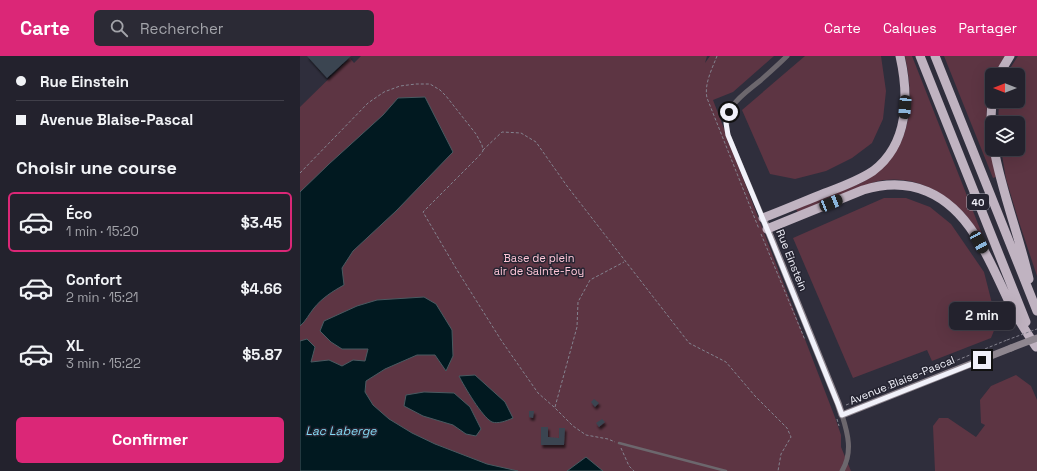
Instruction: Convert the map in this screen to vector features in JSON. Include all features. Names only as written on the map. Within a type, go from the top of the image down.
[{"type":"highway","points":[[763,218],[858,180],[874,170],[887,157],[898,138],[904,115],[906,99],[905,83],[900,56]]},
{"type":"highway","name":"40","points":[[920,56],[1037,345]]},
{"type":"highway","name":"40","points":[[935,56],[1036,309]]},
{"type":"highway","points":[[1003,68],[1010,56]]},
{"type":"highway","points":[[995,156],[1001,182],[1024,255],[1036,309]]},
{"type":"highway","points":[[767,229],[864,190],[878,186],[891,184],[903,185],[916,187],[929,192],[950,206],[972,230],[987,255],[1012,308],[1037,345]]},
{"type":"street","name":"Rue Einstein","points":[[787,56],[772,71],[738,99],[731,108],[726,120],[726,127],[838,404],[839,416],[847,432],[849,447],[848,459],[842,471]]},
{"type":"street","name":"Avenue Blaise-Pascal","points":[[839,416],[1011,348],[1037,345]]},
{"type":"lane","points":[[619,443],[726,471]]},
{"type":"path","points":[[300,173],[368,103],[384,92],[400,86],[416,84],[430,84],[440,90],[476,134],[482,144],[483,151]]},
{"type":"path","points":[[634,471],[629,466],[619,443],[608,439],[586,435],[573,426],[538,393],[501,340],[422,212],[502,132],[521,133],[536,142],[567,186],[689,343],[726,362],[755,396],[787,428],[791,437],[781,454],[778,471]]},
{"type":"path","points":[[554,407],[576,326],[578,302],[590,280],[625,261]]},
{"type":"path","points":[[850,403],[1037,328]]},
{"type":"path","points":[[839,416],[841,431]]},
{"type":"green space","name":"Base de plein air de Sainte-Foy","points":[[361,56],[707,56],[705,63],[710,56],[774,56],[733,92],[713,100],[836,420],[841,435],[841,447],[851,471],[300,471],[300,107],[350,58],[354,63]]},
{"type":"green space","points":[[805,56],[881,56],[886,91],[883,119],[872,143],[852,158],[826,171],[795,179],[770,174],[742,110]]},
{"type":"green space","points":[[905,56],[912,56],[982,234],[980,235],[965,214],[941,194],[931,188],[909,181],[887,180],[875,182],[798,213],[796,209],[861,183],[878,172],[891,159],[900,144],[906,128],[909,111],[910,94]]},
{"type":"green space","points":[[944,56],[1005,56],[998,68],[985,68],[985,108],[987,108],[987,116],[985,116],[985,156],[991,156],[996,177],[993,178]]},
{"type":"green space","points":[[1018,56],[1037,56],[1037,276],[1006,179],[1002,156],[1025,156],[1025,116],[998,116],[999,108],[1025,108],[1025,68],[1010,68]]},
{"type":"green space","points":[[884,198],[906,198],[930,207],[951,224],[984,272],[997,323],[991,338],[932,361],[927,350],[853,378],[793,238]]},
{"type":"green space","points":[[1016,375],[1031,386],[1037,400],[1037,471],[935,471],[933,426],[939,418],[948,418],[976,437],[985,425],[981,423],[980,400],[991,386]]},
{"type":"water","points":[[425,97],[453,152],[396,211],[353,251],[342,268],[344,285],[321,301],[300,326],[300,192],[383,115],[398,98]]},
{"type":"water","name":"Lac Laberge","points":[[424,297],[436,304],[452,330],[453,356],[446,371],[435,355],[417,355],[385,369],[366,381],[365,392],[373,405],[389,419],[412,433],[435,444],[487,464],[518,471],[300,471],[300,341],[307,339],[315,347],[311,362],[329,360],[342,366],[353,360],[365,361],[368,349],[342,349],[331,342],[320,331],[324,321],[357,306],[377,300]]},
{"type":"water","points":[[475,375],[505,402],[513,418],[494,423],[483,414],[459,376]]},
{"type":"water","points":[[424,392],[454,393],[470,407],[481,429],[476,436],[466,434],[453,425],[423,416],[404,406],[406,395]]},
{"type":"water","points":[[586,457],[603,471],[567,471]]},
{"type":"building","points":[[307,56],[351,56],[327,78]]},
{"type":"building","points":[[594,399],[599,403],[595,407],[591,402]]},
{"type":"building","points":[[529,411],[534,411],[533,418],[529,417]]},
{"type":"building","points":[[602,419],[605,422],[599,427],[596,423]]},
{"type":"building","points":[[541,427],[548,427],[548,437],[559,438],[559,428],[565,428],[564,445],[541,445]]},
{"type":"route","points":[[729,112],[726,120],[728,135],[842,415],[982,360]]}]
